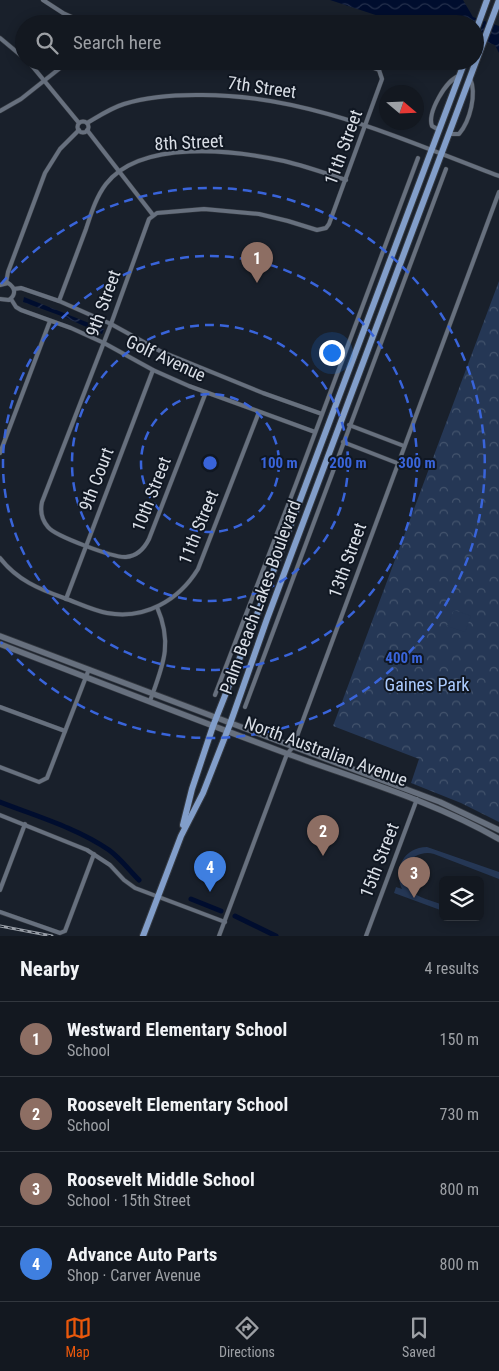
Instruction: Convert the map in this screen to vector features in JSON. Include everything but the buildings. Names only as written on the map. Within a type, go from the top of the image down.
[{"type":"main road","points":[[482,15],[487,0]]},
{"type":"main road","name":"Palm Beach Lakes Boulevard","points":[[484,39],[499,0]]},
{"type":"main road","name":"Palm Beach Lakes Boulevard","points":[[181,836],[192,789],[213,726],[273,573],[461,70]]},
{"type":"main road","name":"Palm Beach Lakes Boulevard","points":[[143,936],[181,836],[203,793],[230,724],[473,70]]},
{"type":"main road","points":[[379,289],[390,292]]},
{"type":"main road","points":[[273,573],[283,577]]},
{"type":"main road","name":"North Australian Avenue","points":[[0,636],[153,693],[418,797],[499,839]]},
{"type":"main road","name":"North Australian Avenue","points":[[0,644],[287,754],[466,813],[499,830]]},
{"type":"street","points":[[43,0],[67,15]]},
{"type":"street","points":[[0,38],[15,50]]},
{"type":"street","points":[[36,70],[80,122],[84,121],[87,123],[87,130],[152,215]]},
{"type":"street","points":[[0,111],[21,99],[58,70]]},
{"type":"street","name":"11th Street","points":[[152,215],[176,210],[222,210],[270,216],[317,230],[326,228],[346,180],[382,80],[381,73],[377,70]]},
{"type":"street","points":[[439,130],[432,126],[431,120],[442,92],[448,83],[459,76]]},
{"type":"street","points":[[449,134],[459,134],[464,126],[473,100],[470,78]]},
{"type":"street","name":"7th Street","points":[[87,123],[116,107],[144,99],[208,95],[245,97],[288,103],[330,114],[499,176]]},
{"type":"street","points":[[6,283],[8,272],[46,173],[60,150],[79,130],[80,122]]},
{"type":"street","points":[[79,130],[83,132],[87,130]]},
{"type":"street","name":"8th Street","points":[[59,301],[96,200],[107,183],[119,171],[136,161],[162,155],[222,153],[282,161],[346,180]]},
{"type":"street","points":[[215,695],[418,158]]},
{"type":"street","points":[[245,707],[446,169]]},
{"type":"street","name":"13th Street","points":[[219,936],[287,754],[292,747],[499,192]]},
{"type":"street","points":[[401,204],[410,207]]},
{"type":"street","points":[[420,211],[429,214]]},
{"type":"street","name":"9th Street","points":[[86,546],[59,536],[50,530],[43,519],[41,505],[104,343],[147,222],[152,215]]},
{"type":"street","points":[[0,285],[6,283],[14,289],[11,299],[7,301],[0,299]]},
{"type":"street","name":"Golf Avenue","points":[[14,289],[21,288],[59,301],[111,324],[160,351],[263,393],[322,414]]},
{"type":"street","name":"Golf Avenue","points":[[11,299],[21,310],[71,328],[104,343],[152,370],[315,432]]},
{"type":"street","points":[[0,453],[50,322]]},
{"type":"street","name":"9th Court","points":[[66,599],[152,370]]},
{"type":"street","name":"10th Street","points":[[86,546],[122,557],[135,554],[143,548],[149,539],[206,392]]},
{"type":"street","name":"11th Street","points":[[66,599],[113,614],[131,614],[157,607],[178,594],[198,569],[259,412]]},
{"type":"street","points":[[349,425],[404,446]]},
{"type":"street","points":[[343,442],[397,463]]},
{"type":"street","points":[[296,484],[305,487]]},
{"type":"street","points":[[315,491],[324,494]]},
{"type":"street","points":[[0,558],[10,570],[24,581],[66,599]]},
{"type":"street","points":[[252,601],[261,604]]},
{"type":"street","points":[[150,701],[166,648],[165,631],[157,607]]},
{"type":"street","points":[[251,667],[259,669]]},
{"type":"street","points":[[0,767],[38,782],[49,775],[89,669]]},
{"type":"street","points":[[0,707],[66,731]]},
{"type":"street","name":"15th Street","points":[[366,936],[418,797]]},
{"type":"street","points":[[0,815],[79,845],[110,865],[130,885],[225,922]]},
{"type":"street","points":[[0,890],[25,824]]},
{"type":"street","points":[[0,912],[65,932],[94,854]]},
{"type":"green space","name":"Gaines Park","points":[[499,281],[499,822],[461,803],[411,783],[419,759],[333,726]]},
{"type":"green space","points":[[454,610],[471,616],[465,632],[447,626]]},
{"type":"green space","points":[[427,847],[499,872],[499,879],[434,854],[426,853],[413,858],[408,863],[404,876],[405,883],[417,895],[439,904],[439,910],[394,893],[396,887],[402,889],[399,874],[402,861],[412,851]]},
{"type":"water","points":[[330,0],[463,0],[472,15],[376,15]]},
{"type":"water","points":[[484,21],[499,26],[499,53],[495,45],[484,41]]},
{"type":"water","points":[[24,297],[104,329],[102,334],[23,302]]},
{"type":"waterway","points":[[0,802],[56,823],[97,842],[121,860],[139,880]]},
{"type":"waterway","points":[[191,899],[221,911]]},
{"type":"waterway","points":[[235,916],[276,936]]},
{"type":"railway","points":[[0,926],[52,936]]},
{"type":"place","name":"Westward Elementary School","points":[[257,283]]},
{"type":"place","name":"Roosevelt Elementary School","points":[[323,856]]},
{"type":"place","name":"Advance Auto Parts","points":[[210,892]]},
{"type":"place","name":"Roosevelt Middle School","points":[[414,898]]}]
